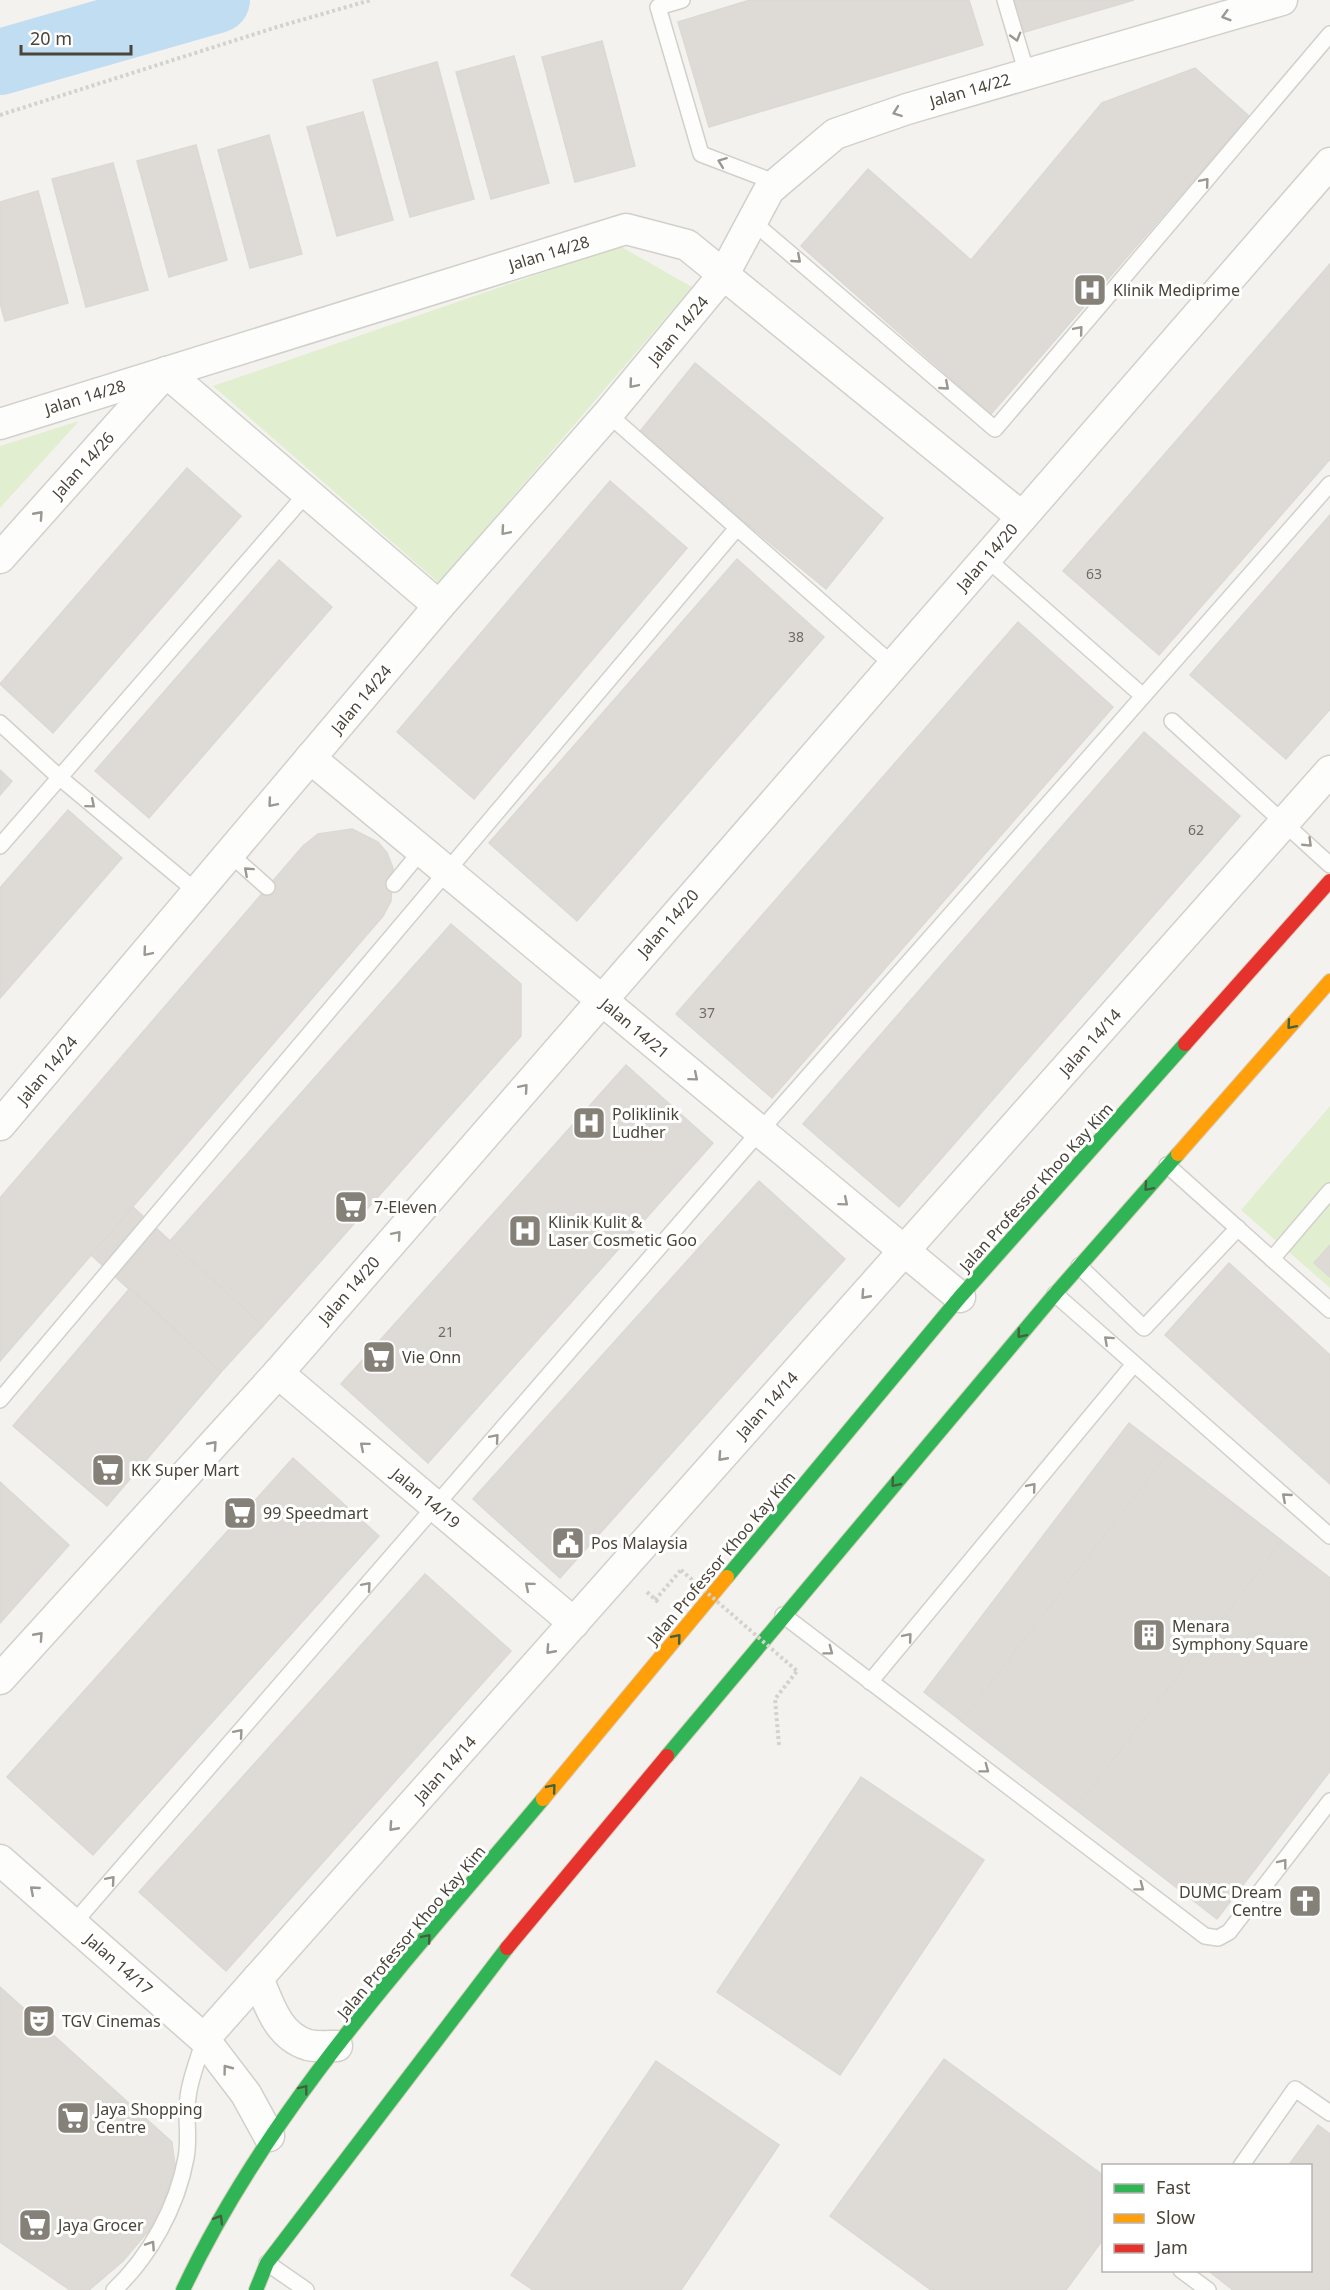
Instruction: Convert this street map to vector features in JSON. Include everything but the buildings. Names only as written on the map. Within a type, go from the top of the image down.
[{"type":"main road","name":"Jalan Professor Khoo Kay Kim","points":[[183,2290],[206,2241],[269,2136],[338,2046],[960,1297],[1330,881]]},
{"type":"main road","points":[[256,2290],[267,2263],[499,1957],[783,1615],[1055,1294],[1330,981]]},
{"type":"street","name":"Jalan 14/22","points":[[724,274],[769,190],[835,134],[907,109],[1282,0]]},
{"type":"street","name":"Jalan 14/20","points":[[0,1679],[278,1373],[1330,163]]},
{"type":"street","name":"Jalan 14/28","points":[[0,424],[626,229],[687,245],[1022,518]]},
{"type":"street","name":"Jalan 14/24","points":[[0,1125],[439,606],[608,414],[724,274]]},
{"type":"street","points":[[166,372],[439,606]]},
{"type":"street","name":"Jalan 14/26","points":[[0,558],[166,372]]},
{"type":"street","name":"Jalan 14/21","points":[[310,758],[960,1297]]},
{"type":"street","name":"Jalan 14/14","points":[[204,2039],[1330,771]]},
{"type":"street","name":"Jalan 14/19","points":[[278,1373],[574,1623]]},
{"type":"street","name":"Jalan 14/17","points":[[0,1860],[204,2039],[246,2094],[269,2136]]},
{"type":"street","points":[[258,1978],[271,2010],[286,2033],[309,2045],[338,2046]]},
{"type":"lane","points":[[682,0],[658,7],[702,154],[777,183]]},
{"type":"lane","points":[[1005,0],[1027,75]]},
{"type":"lane","points":[[752,221],[995,429],[1330,34]]},
{"type":"lane","points":[[608,414],[892,666]]},
{"type":"lane","points":[[72,1924],[760,1131],[1330,484]]},
{"type":"lane","points":[[0,846],[308,493]]},
{"type":"lane","points":[[0,1400],[737,528]]},
{"type":"lane","points":[[986,558],[1143,696]]},
{"type":"lane","points":[[1172,721],[1330,865]]},
{"type":"lane","points":[[0,723],[59,777],[197,892]]},
{"type":"lane","points":[[394,884],[421,851]]},
{"type":"lane","points":[[230,854],[267,887]]},
{"type":"lane","points":[[1167,1166],[1330,1310]]},
{"type":"lane","points":[[1272,1258],[1330,1191]]},
{"type":"lane","points":[[1079,1266],[1144,1328],[1238,1228]]},
{"type":"lane","points":[[1055,1294],[1330,1536]]},
{"type":"lane","points":[[870,1682],[1134,1364]]},
{"type":"lane","points":[[783,1615],[1205,1936],[1218,1938],[1229,1932],[1330,1801]]},
{"type":"lane","points":[[114,2290],[132,2272],[159,2233],[178,2185],[186,2157],[188,2097],[204,2039]]},
{"type":"lane","points":[[1242,2164],[1295,2090],[1330,2113]]},
{"type":"lane","points":[[267,2263],[306,2290]]},
{"type":"lane","points":[[1182,2272],[1208,2290]]},
{"type":"path","points":[[0,115],[277,27],[371,0]]},
{"type":"path","points":[[655,1600],[681,1570],[797,1671],[775,1699],[779,1745]]},
{"type":"green space","points":[[620,246],[692,287],[439,583],[213,386]]},
{"type":"green space","points":[[79,421],[0,508],[0,446]]},
{"type":"green space","points":[[1330,1106],[1330,1288],[1241,1210]]},
{"type":"waterway","points":[[0,62],[217,0]]},
{"type":"traffic: fast","points":[[727,1577],[960,1297],[1185,1044]]},
{"type":"traffic: fast","points":[[667,1756],[1055,1294],[1178,1154]]},
{"type":"traffic: fast","points":[[183,2290],[218,2222],[258,2157],[301,2094],[395,1974],[543,1799]]},
{"type":"traffic: fast","points":[[256,2290],[267,2263],[507,1948]]},
{"type":"traffic: slow","points":[[1178,1154],[1330,981]]},
{"type":"traffic: slow","points":[[543,1799],[727,1577]]},
{"type":"traffic: jam","points":[[1185,1044],[1330,881]]},
{"type":"traffic: jam","points":[[507,1948],[667,1756]]},
{"type":"place","name":"Klinik Mediprime","points":[[1090,290]]},
{"type":"place","name":"Poliklinik Ludher","points":[[589,1123]]},
{"type":"place","name":"7-Eleven","points":[[351,1207]]},
{"type":"place","name":"Klinik Kulit & Laser Cosmetic Goo","points":[[525,1231]]},
{"type":"place","name":"Vie Onn","points":[[379,1357]]},
{"type":"place","name":"KK Super Mart","points":[[108,1470]]},
{"type":"place","name":"99 Speedmart","points":[[240,1513]]},
{"type":"place","name":"Pos Malaysia","points":[[568,1543]]},
{"type":"place","name":"Menara Symphony Square","points":[[1149,1635]]},
{"type":"place","name":"DUMC Dream Centre","points":[[1305,1901]]},
{"type":"place","name":"TGV Cinemas","points":[[39,2021]]},
{"type":"place","name":"Jaya Shopping Centre","points":[[73,2118]]},
{"type":"place","name":"Jaya Grocer","points":[[35,2225]]}]
